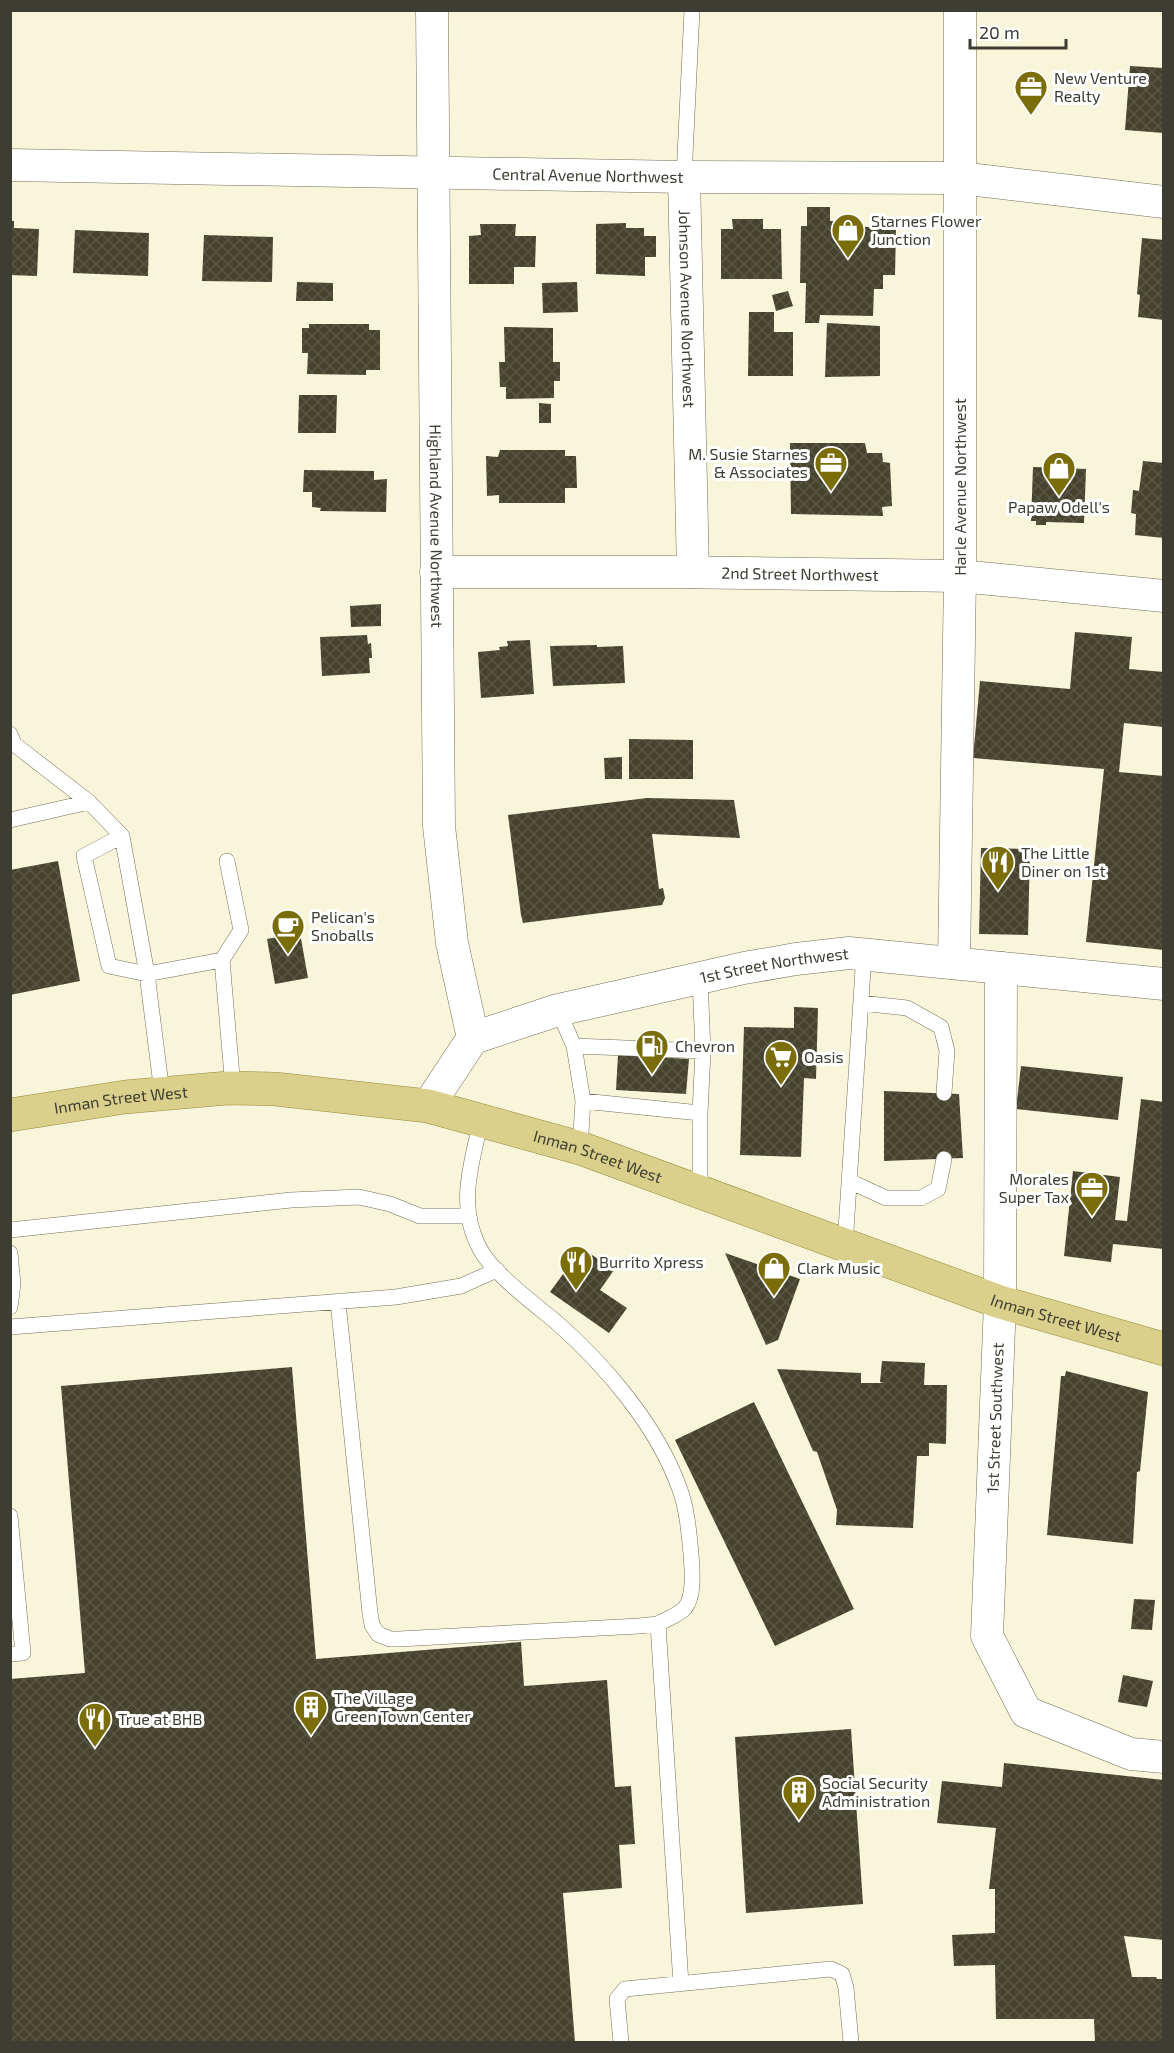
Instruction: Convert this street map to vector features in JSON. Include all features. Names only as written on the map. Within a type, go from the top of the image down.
[{"type":"main road","name":"Inman Street West","points":[[10,1115],[125,1097],[232,1088],[275,1089],[428,1106],[580,1148],[1000,1302],[1164,1349]]},
{"type":"street","name":"Highland Avenue Northwest","points":[[432,10],[439,826],[452,943],[473,1038]]},
{"type":"street","name":"Harle Avenue Northwest","points":[[954,963],[960,576],[960,10]]},
{"type":"street","name":"Central Avenue Northwest","points":[[10,165],[684,177],[960,178],[1164,202]]},
{"type":"street","name":"Johnson Avenue Northwest","points":[[684,177],[693,572]]},
{"type":"street","name":"2nd Street Northwest","points":[[436,572],[693,572],[736,578],[960,576],[1164,596]]},
{"type":"street","name":"1st Street Northwest","points":[[473,1038],[558,1010],[744,968],[849,953],[1164,984]]},
{"type":"street","name":"1st Street Southwest","points":[[1001,968],[1000,1302],[987,1636],[1026,1712],[1131,1754],[1164,1757]]},
{"type":"street","points":[[428,1106],[473,1038]]},
{"type":"lane","name":"Johnson Avenue Northwest","points":[[684,177],[692,10]]},
{"type":"lane","points":[[10,734],[14,744],[89,802],[122,836],[147,974],[162,1093]]},
{"type":"lane","points":[[10,820],[89,802]]},
{"type":"lane","points":[[122,836],[84,856],[108,966],[147,974],[222,960]]},
{"type":"lane","points":[[227,861],[240,930],[222,960],[232,1088]]},
{"type":"lane","points":[[845,1245],[864,954]]},
{"type":"lane","points":[[700,979],[703,1051],[700,1192]]},
{"type":"lane","points":[[861,1003],[907,1008],[941,1027],[947,1051],[944,1093]]},
{"type":"lane","points":[[558,1010],[574,1046],[583,1101],[580,1148]]},
{"type":"lane","points":[[574,1046],[703,1051]]},
{"type":"lane","points":[[583,1101],[700,1113]]},
{"type":"lane","points":[[338,1302],[370,1613],[372,1625],[378,1635],[399,1639],[639,1626],[658,1623],[674,1616],[686,1607],[691,1588],[692,1570],[688,1524],[675,1476],[638,1412],[613,1380],[582,1345],[497,1270],[480,1250],[469,1225],[468,1178],[481,1120]]},
{"type":"lane","points":[[849,1181],[886,1198],[921,1198],[938,1189],[944,1159]]},
{"type":"lane","points":[[10,1230],[291,1200],[359,1197],[390,1204],[420,1216],[468,1216]]},
{"type":"lane","points":[[10,1253],[13,1284],[10,1307]]},
{"type":"lane","points":[[10,1327],[396,1298],[460,1286],[497,1270]]},
{"type":"lane","points":[[10,1516],[23,1653],[10,1654]]},
{"type":"lane","points":[[658,1623],[681,1984]]},
{"type":"lane","points":[[621,2043],[617,1998],[625,1989],[831,1969],[842,1974],[846,1988],[851,2043]]},
{"type":"building","points":[[1130,66],[1164,68],[1164,133],[1125,130]]},
{"type":"building","points":[[807,207],[830,207],[830,221],[853,222],[853,226],[896,229],[895,275],[883,275],[883,289],[874,289],[873,316],[820,315],[819,323],[805,323],[806,283],[800,283],[801,226],[807,226]]},
{"type":"building","points":[[732,219],[763,219],[763,229],[781,229],[782,279],[721,279],[721,229],[733,229]]},
{"type":"building","points":[[10,221],[14,221],[14,228],[39,229],[37,276],[10,275]]},
{"type":"building","points":[[626,223],[626,228],[644,228],[644,236],[656,236],[656,257],[645,257],[645,276],[596,274],[596,224]]},
{"type":"building","points":[[480,224],[516,224],[515,236],[536,236],[535,267],[514,267],[514,284],[469,284],[469,236],[481,235]]},
{"type":"building","points":[[75,230],[149,233],[148,276],[73,273]]},
{"type":"building","points":[[204,235],[273,237],[272,282],[202,281]]},
{"type":"building","points":[[1142,238],[1164,240],[1164,320],[1138,317],[1140,295],[1137,294]]},
{"type":"building","points":[[297,282],[333,283],[333,301],[296,301]]},
{"type":"building","points":[[577,282],[578,312],[543,313],[542,283]]},
{"type":"building","points":[[788,291],[793,306],[776,311],[772,295]]},
{"type":"building","points":[[749,312],[774,312],[774,332],[793,332],[793,376],[748,376]]},
{"type":"building","points":[[827,323],[880,326],[880,376],[825,377]]},
{"type":"building","points":[[309,324],[369,324],[369,330],[380,330],[380,370],[366,370],[366,375],[307,374],[308,353],[302,353],[302,328],[309,328]]},
{"type":"building","points":[[504,327],[553,328],[553,362],[560,362],[560,381],[554,381],[554,398],[506,399],[506,387],[500,387],[499,362],[505,362]]},
{"type":"building","points":[[299,395],[337,395],[336,433],[298,433]]},
{"type":"building","points":[[539,403],[551,404],[551,423],[539,423]]},
{"type":"building","points":[[790,443],[865,443],[867,453],[882,453],[883,462],[890,463],[892,506],[882,507],[883,516],[791,514]]},
{"type":"building","points":[[500,450],[565,450],[565,456],[576,456],[577,488],[565,488],[565,503],[499,503],[499,495],[487,496],[486,456],[498,457]]},
{"type":"building","points":[[1143,461],[1164,463],[1164,538],[1135,535],[1136,514],[1131,513],[1133,490],[1139,491]]},
{"type":"building","points":[[1033,467],[1086,469],[1084,523],[1046,522],[1046,525],[1036,525],[1036,521],[1031,521]]},
{"type":"building","points":[[304,470],[374,471],[374,480],[387,479],[386,512],[320,511],[321,508],[312,507],[312,492],[303,492]]},
{"type":"building","points":[[381,604],[381,626],[351,627],[350,606]]},
{"type":"building","points":[[1075,632],[1132,637],[1129,669],[1164,672],[1164,727],[1124,723],[1119,772],[1164,776],[1164,950],[1086,942],[1104,769],[973,758],[980,681],[1070,689]]},
{"type":"building","points":[[367,635],[368,644],[371,643],[370,673],[322,676],[320,637]]},
{"type":"building","points":[[530,640],[534,694],[481,698],[478,652],[500,650],[499,647],[508,646],[507,641]]},
{"type":"building","points":[[597,645],[597,647],[623,646],[625,683],[553,686],[550,646]]},
{"type":"building","points":[[629,739],[693,740],[693,779],[629,779]]},
{"type":"building","points":[[622,757],[622,779],[605,779],[604,758]]},
{"type":"building","points":[[647,798],[734,800],[740,838],[652,834],[659,889],[663,888],[665,898],[662,905],[523,923],[508,815]]},
{"type":"building","points":[[981,848],[1030,849],[1028,935],[979,934]]},
{"type":"building","points":[[58,861],[80,981],[10,995],[10,870]]},
{"type":"building","points":[[300,933],[308,978],[275,984],[267,939]]},
{"type":"building","points":[[794,1007],[818,1008],[816,1079],[804,1078],[801,1157],[740,1155],[744,1027],[794,1028]]},
{"type":"building","name":"Chevron","points":[[618,1055],[689,1059],[686,1094],[616,1090]]},
{"type":"building","points":[[1021,1066],[1123,1077],[1118,1120],[1016,1109]]},
{"type":"building","points":[[884,1091],[959,1094],[963,1158],[884,1161]]},
{"type":"building","points":[[1141,1099],[1164,1102],[1164,1249],[1113,1244],[1111,1262],[1064,1256],[1073,1171],[1120,1177],[1115,1220],[1127,1221]]},
{"type":"building","name":"Burrito Xpress","points":[[582,1248],[614,1270],[600,1290],[627,1308],[609,1333],[550,1292]]},
{"type":"building","points":[[725,1253],[800,1279],[778,1340],[766,1345]]},
{"type":"building","points":[[882,1361],[925,1363],[924,1385],[947,1385],[946,1444],[929,1443],[929,1456],[917,1456],[913,1528],[836,1525],[837,1510],[817,1452],[813,1451],[777,1369],[861,1373],[861,1383],[884,1383],[880,1382]]},
{"type":"building","name":"The Village Green Town Center","points":[[292,1367],[316,1659],[521,1642],[524,1686],[607,1680],[615,1787],[631,1786],[635,1844],[619,1845],[622,1888],[563,1893],[575,2042],[10,2042],[10,1679],[85,1673],[61,1386]]},
{"type":"building","points":[[1066,1371],[1148,1392],[1140,1471],[1137,1472],[1133,1544],[1047,1535],[1061,1376],[1065,1376]]},
{"type":"building","points":[[754,1402],[854,1609],[775,1646],[675,1440]]},
{"type":"building","points":[[1134,1599],[1155,1600],[1152,1630],[1131,1629]]},
{"type":"building","points":[[1123,1675],[1153,1681],[1147,1707],[1118,1702]]},
{"type":"building","name":"Social Security Administration","points":[[851,1729],[863,1904],[746,1913],[735,1737]]},
{"type":"building","points":[[1004,1763],[1164,1780],[1164,1940],[1124,1936],[1132,1977],[1164,1979],[1164,2042],[1095,2042],[1094,2019],[996,2019],[995,1965],[954,1966],[952,1935],[995,1933],[995,1889],[989,1889],[996,1828],[937,1823],[942,1781],[1002,1787]]},
{"type":"place","name":"New Venture Realty","points":[[1031,116]]},
{"type":"place","name":"Starnes Flower Junction","points":[[848,259]]},
{"type":"place","name":"M. Susie Starnes & Associates","points":[[831,492]]},
{"type":"place","name":"Papaw Odell's","points":[[1059,497]]},
{"type":"place","name":"The Little Diner on 1st","points":[[998,891]]},
{"type":"place","name":"Pelican's Snoballs","points":[[288,955]]},
{"type":"place","name":"Chevron","points":[[652,1075]]},
{"type":"place","name":"Oasis","points":[[781,1086]]},
{"type":"place","name":"Morales Super Tax","points":[[1092,1217]]},
{"type":"place","name":"Burrito Xpress","points":[[576,1291]]},
{"type":"place","name":"Clark Music","points":[[774,1297]]},
{"type":"place","name":"The Village Green Town Center","points":[[311,1736]]},
{"type":"place","name":"True at BHB","points":[[95,1748]]},
{"type":"place","name":"Social Security Administration","points":[[799,1821]]}]
